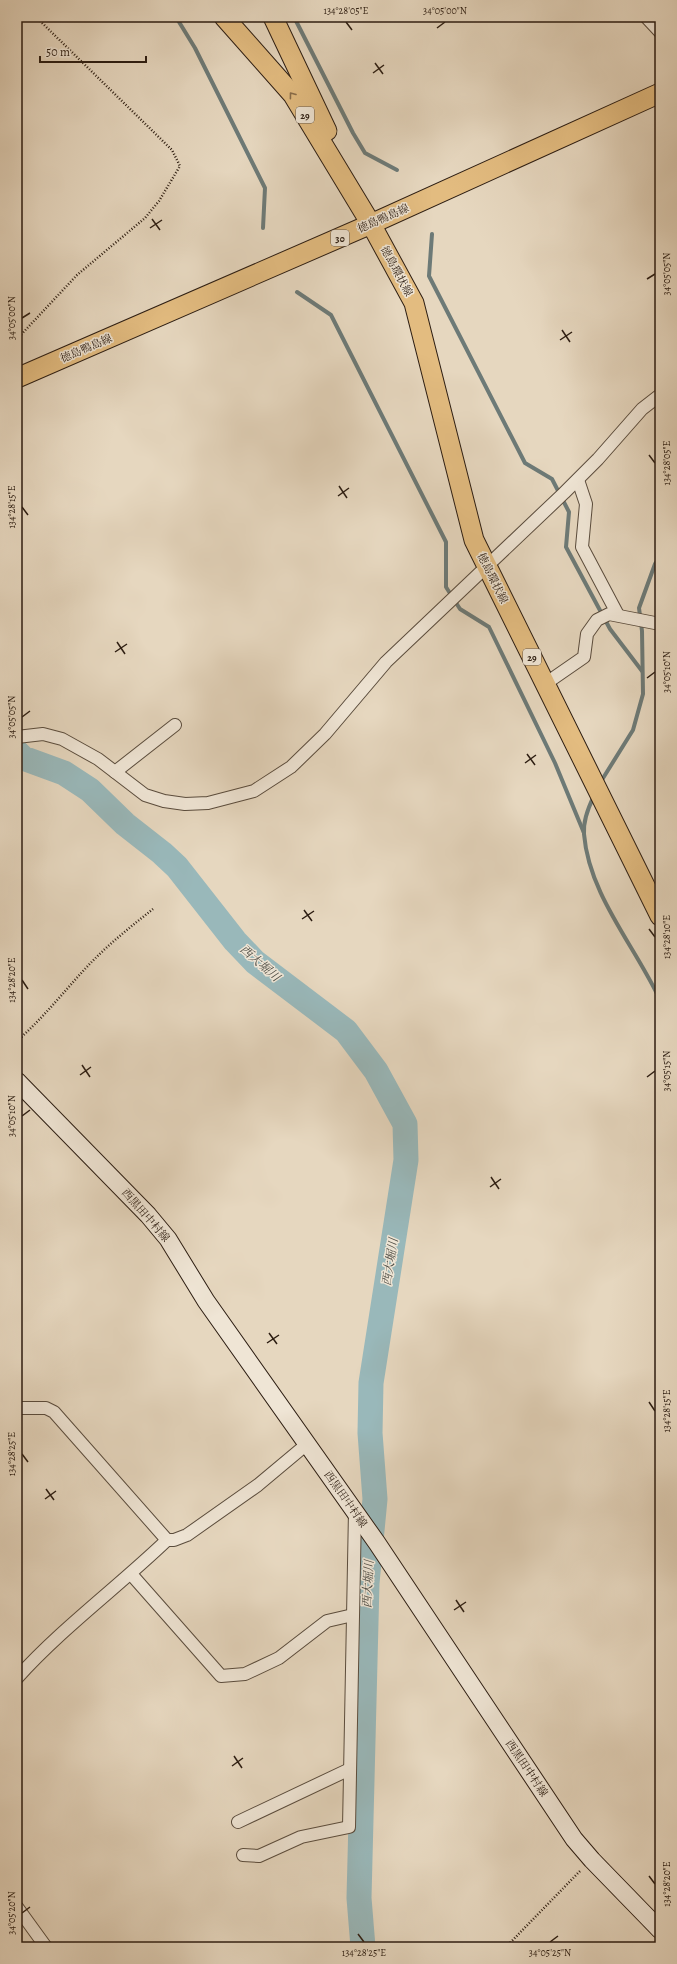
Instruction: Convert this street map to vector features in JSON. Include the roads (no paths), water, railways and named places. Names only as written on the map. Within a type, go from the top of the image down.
[{"type":"main road","name":"徳島環状線","points":[[224,17],[293,95],[371,224],[414,303],[474,540],[660,916]]},
{"type":"main road","name":"徳島環状線","points":[[273,17],[371,224]]},
{"type":"main road","name":"徳島鴨島線","points":[[17,378],[371,224],[660,93]]},
{"type":"main road","name":"西黒田中村線","points":[[17,1080],[153,1221],[168,1239],[206,1301],[360,1518],[570,1832],[592,1860],[660,1930]]},
{"type":"street","points":[[17,737],[43,734],[62,739],[98,759],[145,795],[164,801],[185,804],[208,803],[254,791],[291,767],[303,756],[325,734],[386,662],[578,480],[642,408],[660,394]]},
{"type":"street","points":[[578,480],[586,504],[582,547],[617,615]]},
{"type":"street","points":[[545,684],[584,657],[587,634],[597,620],[617,615],[655,623]]},
{"type":"street","points":[[114,772],[175,725]]},
{"type":"street","points":[[17,1408],[46,1408],[54,1412],[167,1540]]},
{"type":"street","points":[[17,1678],[39,1654],[131,1574],[167,1540],[174,1540],[186,1535],[258,1485],[307,1444]]},
{"type":"street","points":[[243,1855],[259,1856],[301,1837],[349,1827],[353,1615],[360,1518]]},
{"type":"street","points":[[131,1574],[221,1676],[245,1674],[259,1668],[279,1658],[327,1621],[353,1615]]},
{"type":"street","points":[[238,1822],[350,1769]]},
{"type":"street","points":[[17,1907],[46,1947]]},
{"type":"waterway","points":[[176,17],[195,48],[265,188],[263,228]]},
{"type":"waterway","points":[[294,17],[353,133],[365,153],[397,170]]},
{"type":"waterway","points":[[432,234],[429,276],[525,463],[552,479],[569,512],[566,547],[610,629],[642,671]]},
{"type":"waterway","points":[[297,292],[331,315],[446,542],[446,587],[460,609],[489,627],[555,763],[584,833]]},
{"type":"waterway","points":[[600,783],[633,730],[643,694],[642,631],[639,608],[655,564],[660,557]]},
{"type":"waterway","name":"西大堀川","points":[[17,752],[23,758],[64,773],[90,790],[125,824],[162,853],[177,867],[235,941],[255,962],[346,1031],[376,1071],[405,1124],[406,1160],[371,1383],[370,1433],[375,1499],[367,1583],[359,1898],[363,1947]]},
{"type":"waterway","points":[[594,796],[584,824],[584,834],[588,856],[594,878],[614,920],[650,980],[660,1000]]}]
